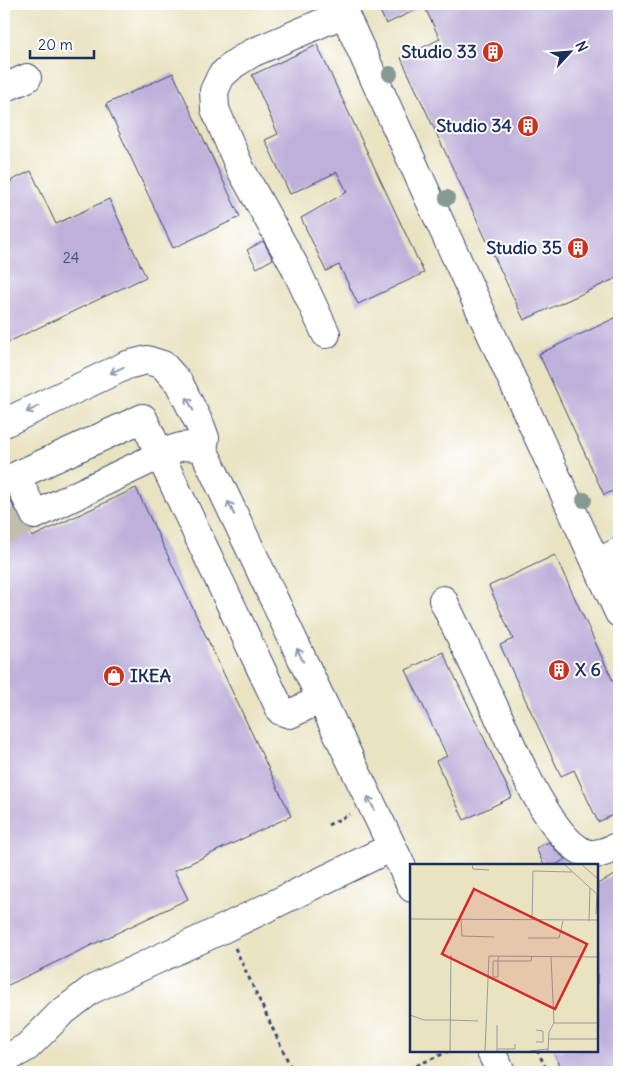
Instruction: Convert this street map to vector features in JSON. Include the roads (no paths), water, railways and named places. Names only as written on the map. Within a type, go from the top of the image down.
[{"type":"lane","points":[[326,334],[294,265],[240,168],[215,109],[214,91],[222,76],[234,64],[342,8],[608,558],[619,613]]},
{"type":"lane","points":[[4,423],[127,365],[147,360],[164,365],[179,382],[205,438],[203,449],[410,884]]},
{"type":"lane","points":[[203,449],[190,444],[176,448],[160,455],[35,515],[16,476],[143,418],[160,455],[281,711],[290,714],[321,699]]},
{"type":"lane","points":[[443,600],[532,786],[551,819],[568,841],[584,853],[600,854],[619,846]]},
{"type":"lane","points":[[4,1060],[27,1047],[60,1014],[91,990],[225,928],[392,846]]},
{"type":"lane","points":[[490,1051],[500,1072]]},
{"type":"tunnel","points":[[4,530],[35,515]]},
{"type":"place","name":"Studio 33","points":[[493,52]]},
{"type":"place","name":"Studio 34","points":[[528,126]]},
{"type":"place","name":"Studio 35","points":[[578,248]]},
{"type":"place","name":"X 6","points":[[559,670]]},
{"type":"place","name":"IKEA","points":[[114,676]]}]
